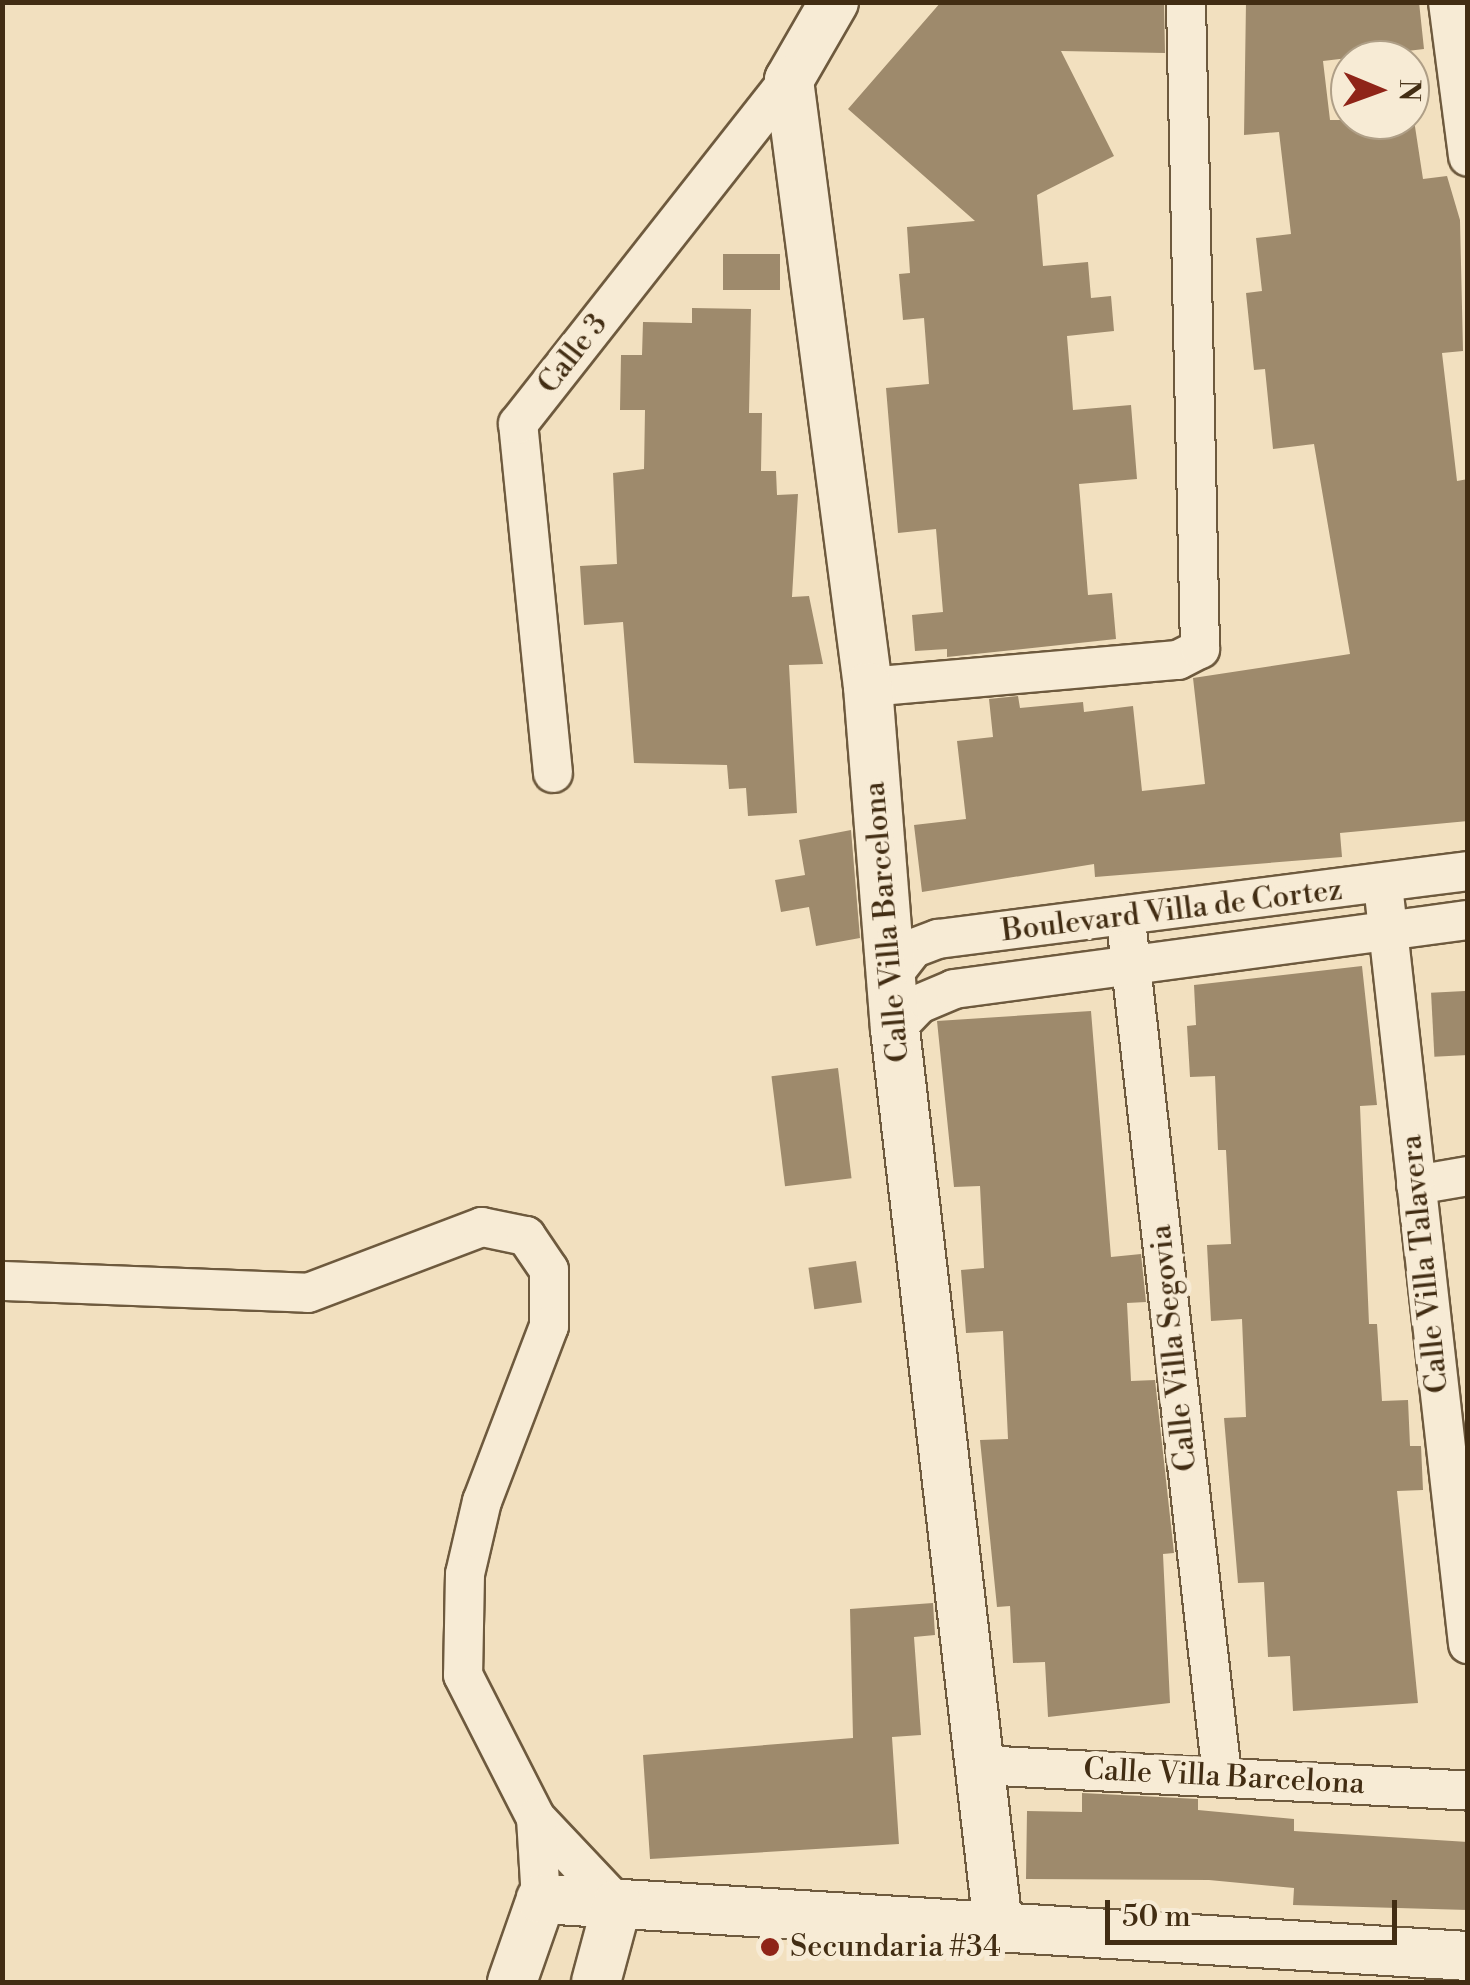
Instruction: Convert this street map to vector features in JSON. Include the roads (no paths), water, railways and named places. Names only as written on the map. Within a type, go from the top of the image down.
[{"type":"street","name":"Calle 3","points":[[553,773],[518,424],[789,80],[834,2]]},
{"type":"street","points":[[868,686],[1178,660],[1200,648],[1186,2]]},
{"type":"street","points":[[1448,2],[1468,157]]},
{"type":"street","name":"Calle Villa Barcelona","points":[[789,80],[868,686],[895,1028],[998,1926]]},
{"type":"street","name":"Boulevard Villa de Cortez","points":[[891,978],[914,948],[938,939],[1126,921],[1468,872]]},
{"type":"street","name":"Calle Villa Talavera","points":[[1383,884],[1416,1185],[1455,1424],[1468,1644]]},
{"type":"street","name":"Boulevard Villa de Cortez","points":[[895,1028],[919,1004],[954,989],[1131,970],[1468,920]]},
{"type":"street","name":"Calle Villa Segovia","points":[[1126,921],[1222,1776]]},
{"type":"street","points":[[1416,1185],[1468,1176]]},
{"type":"street","points":[[2,1281],[308,1292],[482,1226],[526,1236],[549,1270],[549,1326],[482,1502],[458,1635],[476,1716],[536,1818],[617,1904]]},
{"type":"street","name":"Calle Villa Barcelona","points":[[980,1765],[1468,1791]]},
{"type":"street","points":[[512,1982],[542,1899],[536,1818]]},
{"type":"street","points":[[542,1899],[1467,1956],[1463,1982]]},
{"type":"street","points":[[596,1982],[617,1904]]},
{"type":"place","name":"Secundaria #34","points":[[770,1947]]}]
